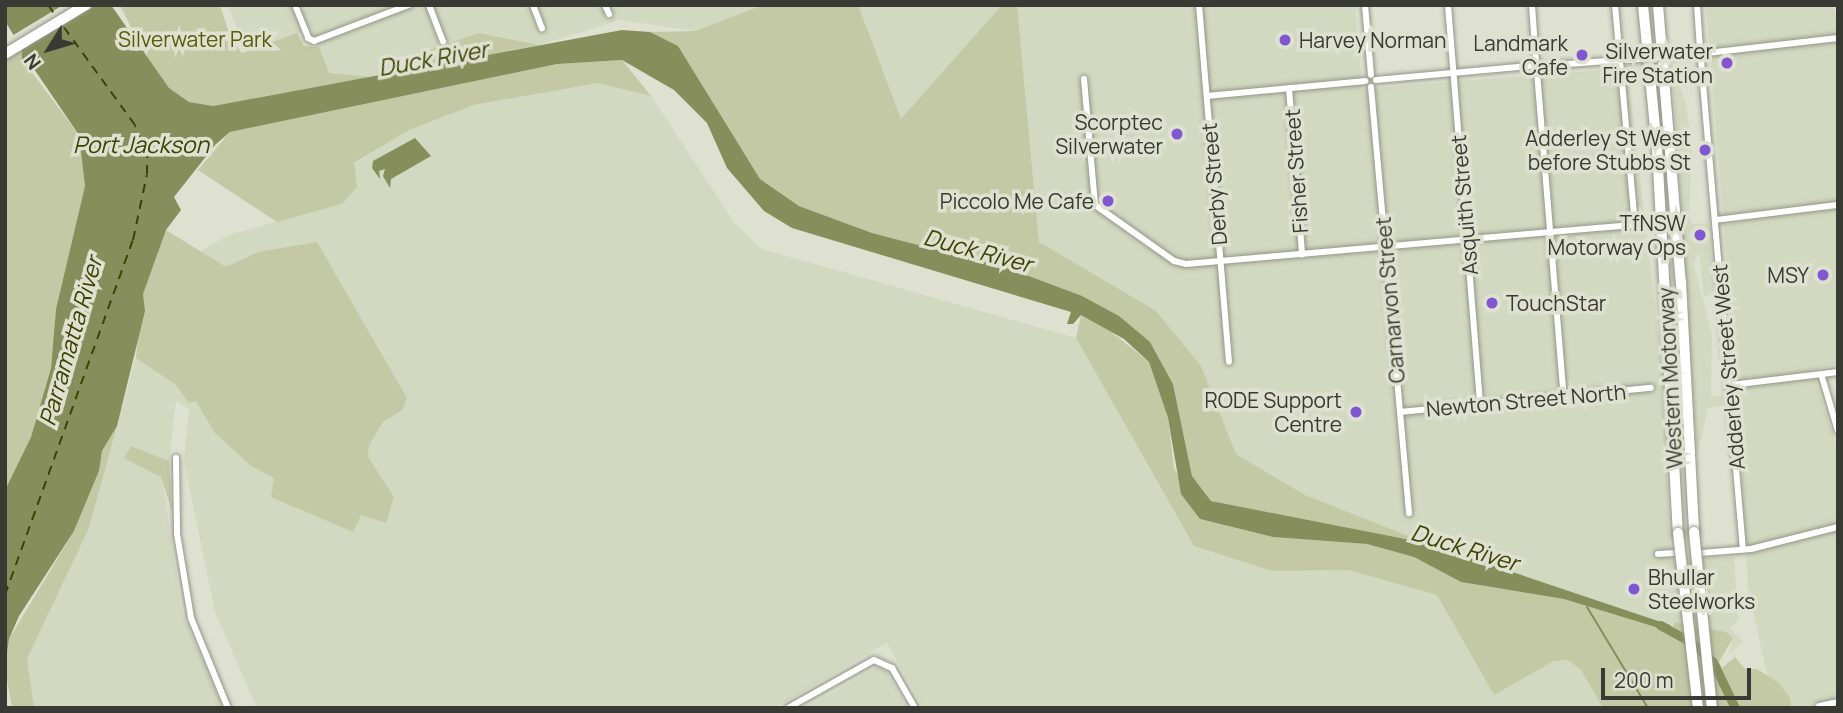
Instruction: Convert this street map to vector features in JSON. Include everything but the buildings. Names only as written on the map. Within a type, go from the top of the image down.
[{"type":"highway","points":[[5,46],[73,5]]},
{"type":"highway","points":[[5,54],[86,5]]},
{"type":"highway","name":"Western Motorway","points":[[1643,5],[1657,148],[1678,533],[1698,708]]},
{"type":"highway","name":"Western Motorway","points":[[1658,5],[1663,44],[1694,532],[1712,708]]},
{"type":"highway","points":[[1663,5],[1663,44]]},
{"type":"street","points":[[295,5],[310,40],[409,5]]},
{"type":"street","points":[[429,5],[443,41]]},
{"type":"street","points":[[533,5],[542,27]]},
{"type":"street","points":[[606,5],[609,14]]},
{"type":"street","name":"Derby Street","points":[[1199,5],[1229,362]]},
{"type":"street","name":"Carnarvon Street","points":[[1365,5],[1409,513]]},
{"type":"street","name":"Asquith Street","points":[[1448,5],[1480,405]]},
{"type":"street","points":[[1532,5],[1564,399]]},
{"type":"street","points":[[1615,5],[1635,225]]},
{"type":"street","points":[[1697,5],[1701,52]]},
{"type":"street","points":[[1207,96],[1686,55],[1838,38]]},
{"type":"street","name":"Adderley Street West","points":[[1701,52],[1743,550]]},
{"type":"street","points":[[1084,79],[1096,205],[1174,261],[1220,261],[1644,224]]},
{"type":"street","name":"Fisher Street","points":[[1289,88],[1302,254]]},
{"type":"street","points":[[1715,220],[1838,205]]},
{"type":"street","points":[[1731,385],[1822,377],[1838,372]]},
{"type":"street","points":[[1822,377],[1838,431]]},
{"type":"street","name":"Newton Street North","points":[[1400,412],[1564,399],[1651,388]]},
{"type":"street","points":[[176,458],[177,534],[191,618],[228,708]]},
{"type":"street","points":[[1702,553],[1743,550],[1838,527]]},
{"type":"street","points":[[1658,554],[1674,553]]},
{"type":"street","points":[[788,708],[874,660],[892,668],[915,708]]},
{"type":"street","points":[[1819,706],[1838,702]]},
{"type":"shaded area","points":[[228,5],[763,5],[695,31],[620,20],[539,45],[479,33],[434,48],[403,71],[372,77],[328,73],[311,28],[253,49],[243,45]]},
{"type":"shaded area","points":[[858,5],[1002,5],[901,120]]},
{"type":"shaded area","points":[[1017,5],[1355,5],[1362,89],[1627,68],[1663,374],[1670,559],[1734,557],[1738,620],[1730,628],[1743,642],[1729,654],[1732,644],[1726,632],[1674,622],[1670,625],[1426,543],[1305,495],[1236,454],[1201,366],[1039,242]]},
{"type":"shaded area","points":[[1706,5],[1834,5],[1838,31],[1838,364],[1812,370],[1838,451],[1838,708],[1774,708],[1748,586],[1736,375]]},
{"type":"shaded area","points":[[1672,64],[1685,101],[1692,143],[1689,216],[1693,224],[1708,223],[1714,295],[1704,296],[1699,251],[1694,265],[1712,335],[1711,397],[1722,396],[1723,405],[1708,408],[1697,456]]},
{"type":"shaded area","points":[[598,83],[651,96],[736,225],[762,249],[1076,338],[1194,546],[1272,571],[1348,570],[1437,595],[1494,695],[1554,661],[1568,660],[1581,670],[1603,708],[924,708],[887,643],[774,708],[257,708],[215,612],[184,461],[189,409],[176,401],[169,461],[131,446],[162,477],[181,610],[223,708],[34,708],[27,659],[89,528],[158,277],[228,235],[342,204],[354,164],[409,130],[475,105]]},
{"type":"shaded area","points":[[876,668],[885,670],[907,708],[806,708]]},
{"type":"green space","name":"Silverwater Park","points":[[120,5],[220,5],[231,39],[242,53],[297,33],[304,46],[319,47],[329,73],[372,77],[213,106],[189,102],[169,88],[142,50]]},
{"type":"green space","points":[[763,5],[858,5],[901,119],[1002,5],[1017,5],[1039,242],[1156,311],[1201,366],[1236,454],[1305,495],[1426,543],[1211,501],[1192,476],[1173,384],[1150,342],[1010,269],[872,233],[799,206],[760,179],[678,47],[650,32],[695,31]]},
{"type":"green space","points":[[479,33],[539,45],[403,71],[434,48]]},
{"type":"green space","points":[[22,49],[24,62],[79,135],[85,186],[56,309],[51,368],[31,437],[5,490],[5,60]]},
{"type":"green space","points":[[622,60],[651,96],[598,83],[474,105],[409,130],[354,163],[357,187],[342,204],[277,222],[198,170],[230,132],[557,64]]},
{"type":"green space","points":[[166,230],[226,267],[258,252],[317,242],[407,398],[402,410],[383,422],[369,445],[368,457],[394,497],[386,523],[361,515],[353,532],[271,497],[274,478],[250,465],[214,432],[196,401],[189,403],[175,384],[136,358],[142,294]]},
{"type":"green space","points":[[1081,315],[1101,324],[1149,362],[1168,418],[1174,468],[1200,519],[1273,537],[1367,544],[1414,557],[1461,582],[1564,599],[1672,631],[1674,622],[1726,632],[1733,638],[1719,662],[1722,668],[1735,657],[1745,669],[1757,669],[1779,683],[1790,698],[1791,708],[1603,708],[1581,670],[1568,660],[1554,661],[1494,695],[1437,595],[1348,570],[1272,571],[1194,546],[1076,338]]},
{"type":"green space","points":[[117,426],[89,528],[27,659],[34,708],[12,708],[5,668],[9,639],[74,531],[99,471],[102,451]]},
{"type":"green space","points":[[131,446],[169,461],[172,511],[161,477],[124,458]]},
{"type":"water","name":"Port Jackson","points":[[5,5],[111,5],[169,88],[189,102],[213,106],[622,30],[650,32],[678,46],[760,179],[799,206],[872,233],[1010,269],[1082,296],[1119,316],[1150,342],[1173,384],[1192,476],[1211,501],[1426,543],[1670,625],[1672,632],[1564,599],[1461,582],[1414,557],[1367,544],[1273,537],[1200,519],[1181,494],[1168,418],[1149,362],[1124,339],[1081,315],[1073,324],[1067,324],[1071,312],[792,228],[764,211],[727,168],[707,123],[674,90],[622,60],[557,64],[230,132],[215,145],[174,197],[181,210],[166,230],[143,294],[145,311],[117,426],[102,451],[99,471],[74,531],[19,616],[9,639],[5,668],[5,490],[31,437],[51,368],[56,309],[85,186],[79,135],[34,69],[22,61],[22,49],[5,21]]},
{"type":"water","points":[[415,138],[431,156],[391,179],[390,188],[383,176],[385,169],[379,171],[380,179],[372,168],[373,161]]},
{"type":"pier","points":[[63,5],[96,5],[19,51],[10,37]]},
{"type":"waterway","points":[[1587,607],[1648,708]]},
{"type":"waterway","name":"Duck River","points":[[1660,625],[1692,643],[1713,662],[1735,708]]},
{"type":"ferry route","points":[[48,5],[58,19]]},
{"type":"ferry route","points":[[5,595],[133,240],[147,174],[147,157],[135,125],[63,26]]},
{"type":"place","name":"Harvey Norman","points":[[1285,40]]},
{"type":"place","name":"Landmark Cafe","points":[[1582,55]]},
{"type":"place","name":"Silverwater Fire Station","points":[[1727,63]]},
{"type":"place","name":"Scorptec Silverwater","points":[[1177,134]]},
{"type":"place","name":"Adderley St West before Stubbs St","points":[[1705,150]]},
{"type":"place","name":"Piccolo Me Cafe","points":[[1108,201]]},
{"type":"place","name":"TfNSW Motorway Ops","points":[[1700,235]]},
{"type":"place","name":"MSY","points":[[1823,275]]},
{"type":"place","name":"TouchStar","points":[[1492,303]]},
{"type":"place","name":"RODE Support Centre","points":[[1356,412]]},
{"type":"place","name":"Bhullar Steelworks","points":[[1634,589]]},
{"type":"water label","name":"Parramatta River","points":[[70,341]]}]
